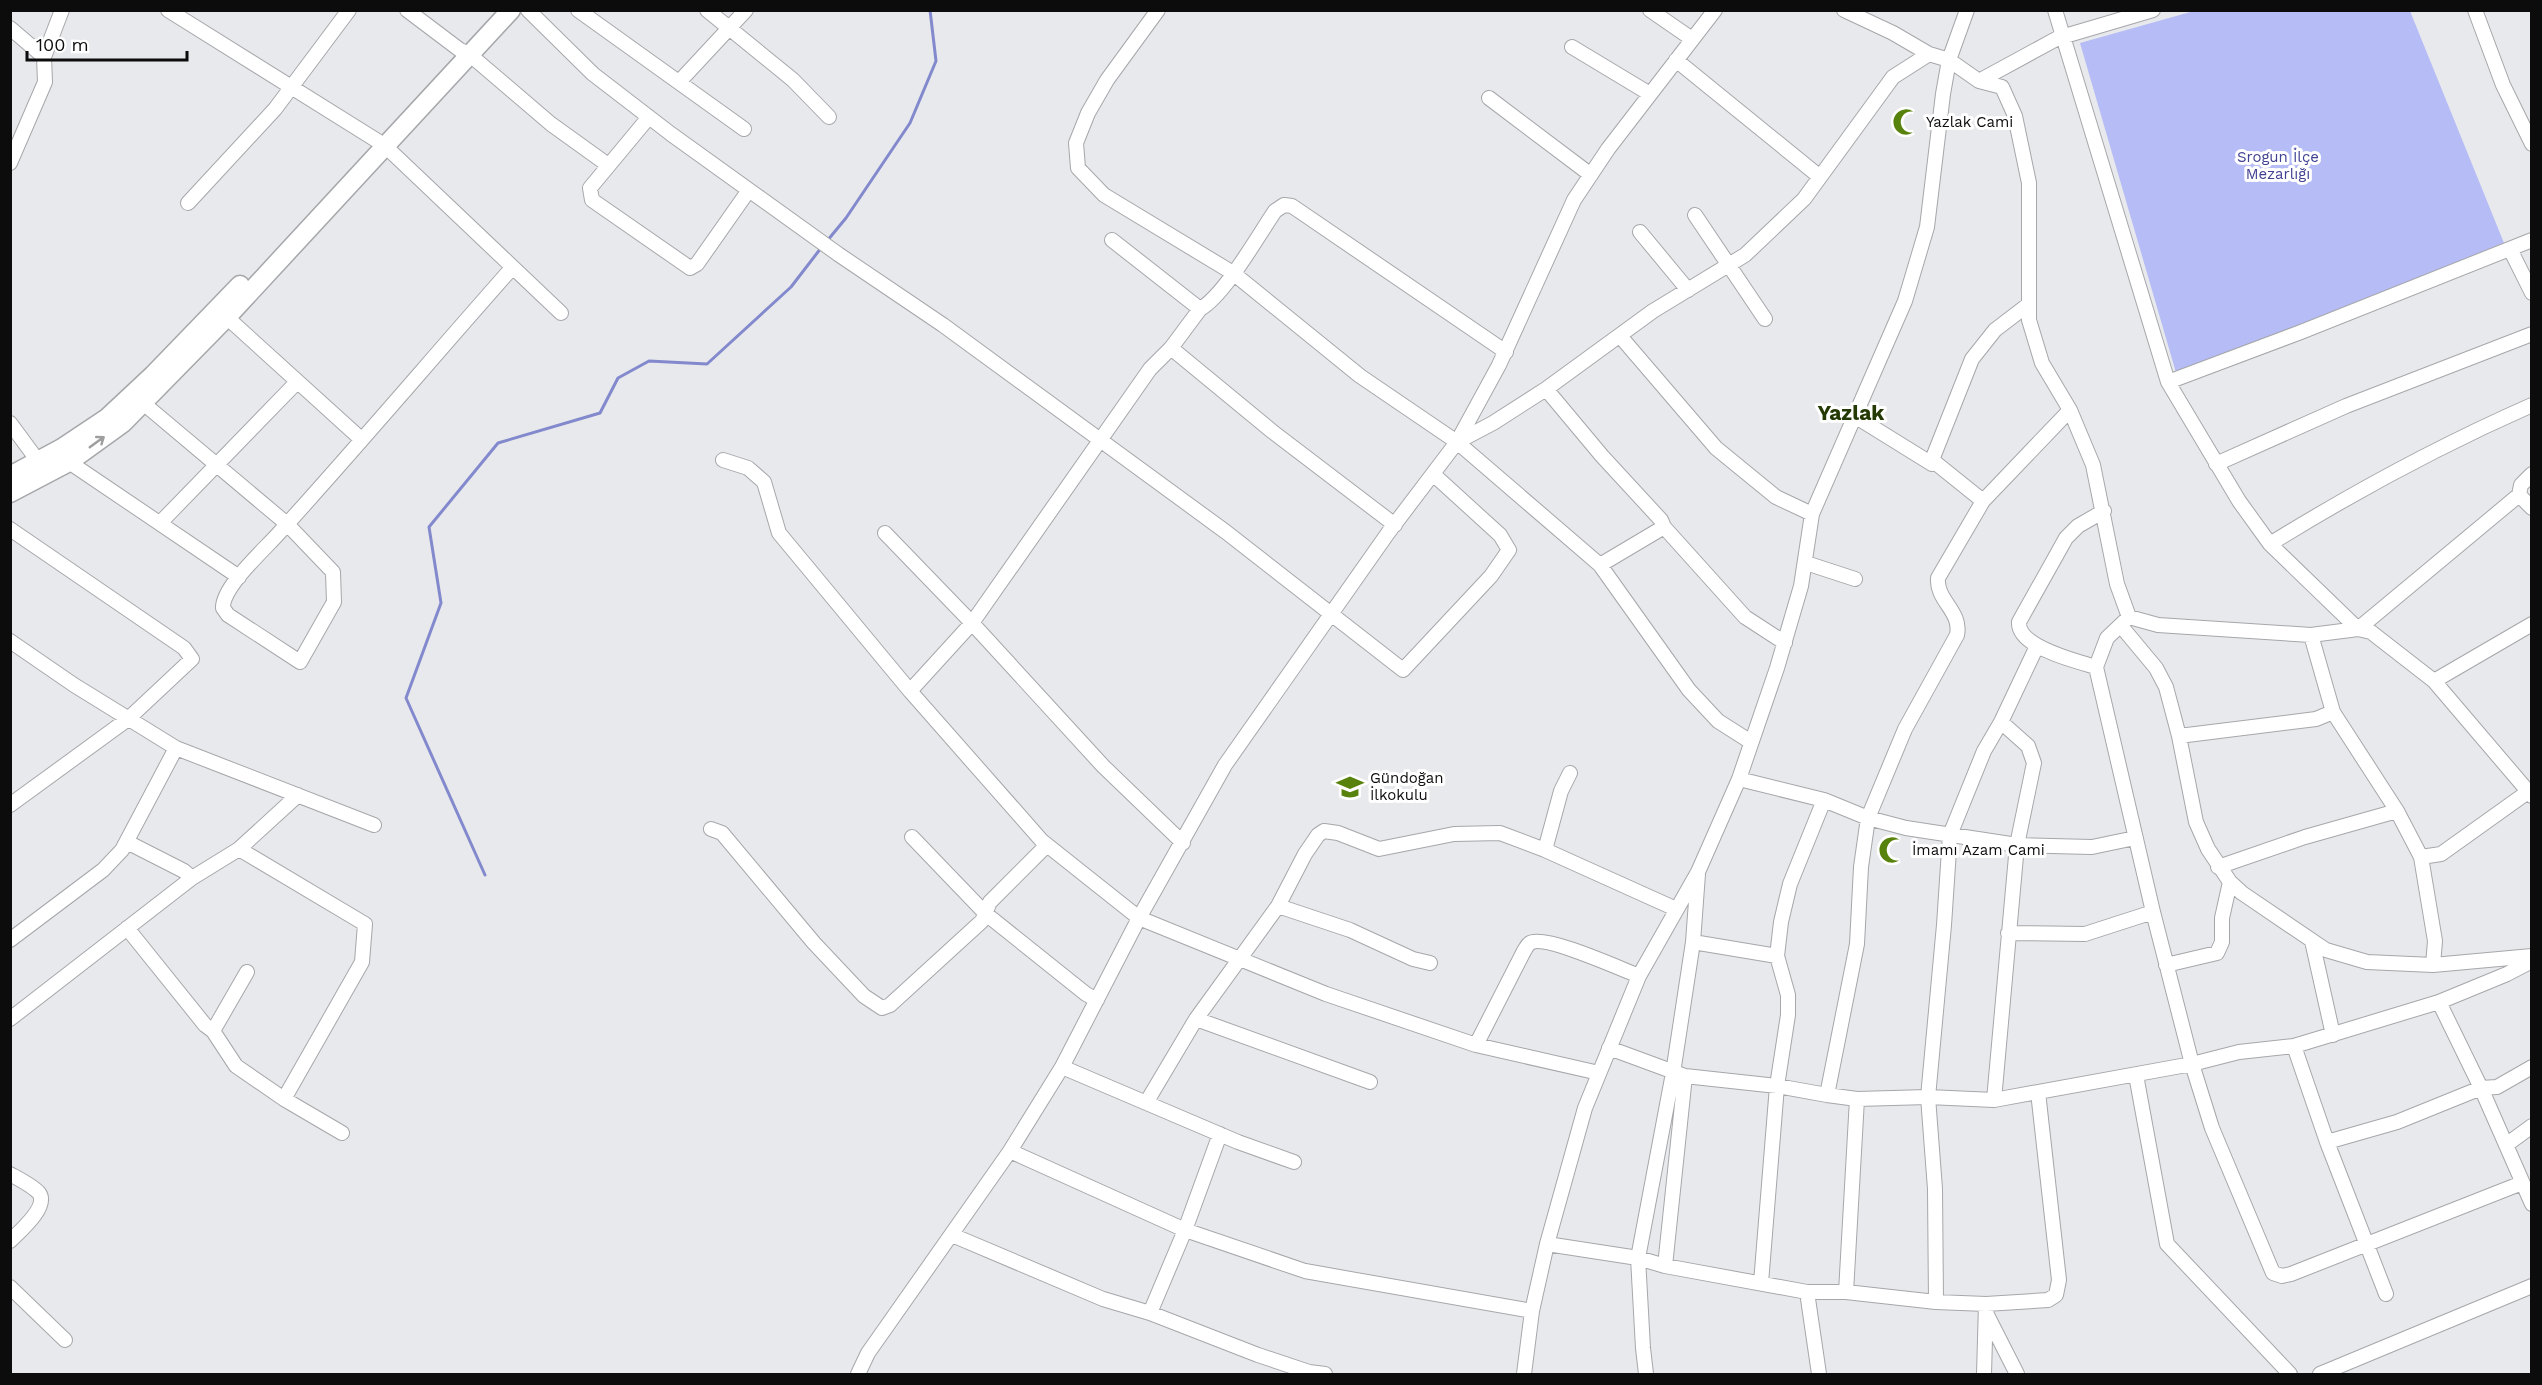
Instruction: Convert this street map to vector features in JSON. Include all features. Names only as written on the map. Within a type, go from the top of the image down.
[{"type":"main road","points":[[465,52],[498,10]]},
{"type":"main road","points":[[10,493],[69,462],[123,423],[222,312],[380,142],[465,52],[511,10]]},
{"type":"main road","points":[[10,476],[62,448],[107,417],[222,312]]},
{"type":"street","points":[[10,163],[45,82],[44,57],[62,10]]},
{"type":"street","points":[[168,10],[380,142],[561,313]]},
{"type":"street","points":[[188,203],[293,87],[349,10]]},
{"type":"street","points":[[407,10],[465,52],[550,124],[608,165]]},
{"type":"street","points":[[528,10],[593,74],[649,117],[838,254],[943,325],[1226,532],[1403,670],[1491,576],[1509,550],[1500,535],[1432,474]]},
{"type":"street","points":[[578,10],[744,129]]},
{"type":"street","points":[[707,10],[793,80],[829,117]]},
{"type":"street","points":[[679,82],[746,10]]},
{"type":"street","points":[[1158,10],[1107,80],[1088,113],[1076,143],[1078,168],[1104,195],[1233,273],[1360,376],[1457,442],[1600,565],[1689,690],[1718,721],[1751,742]]},
{"type":"street","points":[[1650,10],[1692,39]]},
{"type":"street","points":[[858,1374],[868,1353],[1010,1151],[1062,1067],[1139,918],[1225,765],[1395,525],[1457,442],[1506,352],[1574,200],[1650,94],[1715,10]]},
{"type":"street","points":[[1844,10],[1893,33],[1929,54],[1949,60],[1979,81],[2002,87],[2015,116],[2029,183],[2028,320],[2042,363],[2070,410],[2093,465],[2125,622],[2166,687],[2179,736],[2196,822],[2218,867],[2242,893],[2326,950],[2367,962],[2433,965],[2532,956]]},
{"type":"street","points":[[1524,1374],[1532,1311],[1547,1244],[1586,1108],[1639,976],[1698,872],[1739,779],[1785,643],[1806,563],[1812,514],[1853,415],[1905,301],[1927,227],[1949,60],[1967,10]]},
{"type":"street","points":[[2055,10],[2168,382],[2239,501],[2270,544],[2358,629]]},
{"type":"street","points":[[1979,81],[2058,38],[2118,15],[2152,10]]},
{"type":"street","points":[[2475,10],[2503,85],[2532,144]]},
{"type":"street","points":[[10,28],[44,57]]},
{"type":"street","points":[[1572,47],[1650,94]]},
{"type":"street","points":[[1457,442],[1493,423],[1546,389],[1653,311],[1745,255],[1804,199],[1893,76],[1929,54]]},
{"type":"street","points":[[1676,60],[1820,177]]},
{"type":"street","points":[[1489,98],[1591,175]]},
{"type":"street","points":[[649,117],[590,188],[592,200],[690,268],[697,264],[749,190]]},
{"type":"street","points":[[910,691],[972,623],[1150,369],[1171,348],[1200,309],[1233,273],[1275,211],[1284,205],[1292,206],[1506,352]]},
{"type":"street","points":[[1695,215],[1765,319]]},
{"type":"street","points":[[1640,232],[1688,290]]},
{"type":"street","points":[[1112,240],[1200,309]]},
{"type":"street","points":[[2168,382],[2532,240]]},
{"type":"street","points":[[2510,249],[2532,293]]},
{"type":"street","points":[[143,403],[287,524],[333,572],[334,602],[300,662],[232,618],[223,608],[224,598],[239,577],[287,524],[512,268]]},
{"type":"street","points":[[1853,415],[1932,464],[1972,359],[1995,330],[2029,304]]},
{"type":"street","points":[[222,312],[361,440]]},
{"type":"street","points":[[2216,464],[2346,406],[2532,334]]},
{"type":"street","points":[[1620,336],[1716,448],[1776,497],[1812,514]]},
{"type":"street","points":[[1171,348],[1273,432],[1395,525]]},
{"type":"street","points":[[160,523],[297,382]]},
{"type":"street","points":[[1546,389],[1602,456],[1745,617],[1785,643]]},
{"type":"street","points":[[2270,544],[2337,503],[2398,470],[2532,405]]},
{"type":"street","points":[[1827,1095],[1857,944],[1861,867],[1868,818],[1905,729],[1957,635],[1958,619],[1937,588],[1938,578],[1983,501],[2070,410]]},
{"type":"street","points":[[10,423],[38,461]]},
{"type":"street","points":[[723,460],[748,468],[764,482],[779,533],[910,691],[1047,845],[1139,918],[1326,994],[1476,1045],[1599,1073]]},
{"type":"street","points":[[1932,460],[1983,501]]},
{"type":"street","points":[[69,462],[239,577]]},
{"type":"street","points":[[2358,629],[2519,495],[2521,485],[2532,474]]},
{"type":"street","points":[[2519,495],[2532,508]]},
{"type":"street","points":[[2096,666],[2037,646],[2022,636],[2018,630],[2019,622],[2066,538],[2078,526],[2104,511]]},
{"type":"street","points":[[1600,565],[1664,527]]},
{"type":"street","points":[[10,529],[184,648],[192,659],[128,719],[10,805]]},
{"type":"street","points":[[885,532],[1103,766],[1183,843]]},
{"type":"street","points":[[1806,563],[1855,579]]},
{"type":"street","points":[[2421,857],[2441,854],[2530,792],[2434,681],[2371,632],[2358,629],[2311,635],[2125,622],[2107,638],[2096,666],[2166,965],[2192,1064],[2212,1128],[2273,1273],[2291,1274],[2366,1242],[2522,1183]]},
{"type":"street","points":[[2434,681],[2532,624]]},
{"type":"street","points":[[2311,635],[2333,712],[2397,810],[2421,857],[2435,942],[2433,965]]},
{"type":"street","points":[[10,641],[176,748],[374,825]]},
{"type":"street","points":[[1936,1302],[1935,1189],[1928,1097],[1950,835],[1984,751],[2001,722],[2037,646]]},
{"type":"street","points":[[2179,736],[2316,719],[2333,712]]},
{"type":"street","points":[[1994,1100],[2017,845],[2034,763],[2028,746],[2001,722]]},
{"type":"street","points":[[10,940],[103,870],[127,842],[176,748]]},
{"type":"street","points":[[1545,850],[1561,791],[1570,773]]},
{"type":"street","points":[[1739,779],[1824,801],[1868,818],[1906,828],[2017,845],[2091,847],[2135,838]]},
{"type":"street","points":[[10,1020],[192,878],[238,849],[298,795]]},
{"type":"street","points":[[1761,1283],[1777,1086],[1788,1015],[1788,995],[1777,956],[1781,922],[1790,884],[1824,801]]},
{"type":"street","points":[[2218,867],[2305,837],[2397,810]]},
{"type":"street","points":[[711,829],[722,833],[813,942],[864,996],[882,1008],[890,1005],[982,921],[990,902],[1047,845]]},
{"type":"street","points":[[1146,1103],[1196,1018],[1278,906],[1305,854],[1318,835],[1324,831],[1338,833],[1379,849],[1454,834],[1500,833],[1545,850],[1676,909]]},
{"type":"street","points":[[912,837],[986,914],[1086,994],[1097,1000]]},
{"type":"street","points":[[127,842],[184,870],[192,878]]},
{"type":"street","points":[[238,849],[365,924],[362,962],[284,1099]]},
{"type":"street","points":[[1665,1266],[1679,1074],[1698,872]]},
{"type":"street","points":[[2166,965],[2217,953],[2222,942],[2222,918],[2230,882]]},
{"type":"street","points":[[1278,906],[1350,930],[1413,959],[1430,963]]},
{"type":"street","points":[[2008,933],[2085,934],[2153,912]]},
{"type":"street","points":[[128,928],[205,1025],[213,1031],[236,1066],[284,1099],[342,1133]]},
{"type":"street","points":[[1476,1045],[1530,943],[1537,941],[1556,944],[1639,976]]},
{"type":"street","points":[[2312,941],[2333,1035]]},
{"type":"street","points":[[1693,942],[1777,956]]},
{"type":"street","points":[[1609,1048],[1679,1074],[1777,1086],[1827,1095],[1857,1099],[1928,1097],[1994,1100],[2136,1075],[2239,1052],[2294,1046],[2439,1002],[2507,974],[2532,961]]},
{"type":"street","points":[[213,1031],[247,972]]},
{"type":"street","points":[[2439,1002],[2481,1088],[2532,1204]]},
{"type":"street","points":[[1196,1018],[1370,1082]]},
{"type":"street","points":[[2294,1046],[2327,1142],[2385,1294]]},
{"type":"street","points":[[1062,1067],[1220,1134],[1294,1161]]},
{"type":"street","points":[[2327,1142],[2397,1122],[2481,1088],[2497,1087],[2532,1067]]},
{"type":"street","points":[[1646,1374],[1638,1258],[1679,1074]]},
{"type":"street","points":[[2136,1075],[2167,1244],[2290,1374]]},
{"type":"street","points":[[1547,1244],[1638,1258],[1665,1266],[1807,1292],[1846,1292],[1986,1309],[2048,1300],[2056,1295],[2059,1280],[2038,1092]]},
{"type":"street","points":[[1846,1292],[1857,1099]]},
{"type":"street","points":[[2506,1145],[2532,1126]]},
{"type":"street","points":[[1150,1313],[1185,1230],[1220,1134]]},
{"type":"street","points":[[1010,1151],[1185,1230],[1305,1271],[1532,1311]]},
{"type":"street","points":[[10,1174],[39,1194],[41,1201],[37,1213],[10,1241]]},
{"type":"street","points":[[952,1235],[1103,1299],[1150,1313],[1257,1355],[1309,1372],[1325,1374]]},
{"type":"street","points":[[2320,1374],[2532,1286]]},
{"type":"street","points":[[10,1287],[65,1340]]},
{"type":"street","points":[[1807,1292],[1819,1374]]},
{"type":"street","points":[[1984,1374],[1986,1309]]},
{"type":"street","points":[[1986,1309],[2017,1374]]},
{"type":"green space","name":"Srogun İlçe Mezarlığı","points":[[2194,11],[2410,11],[2504,243],[2177,376],[2080,43]]},
{"type":"waterway","points":[[827,241],[846,218],[910,123],[936,61],[930,10]]},
{"type":"waterway","points":[[485,875],[406,698],[441,603],[429,527],[498,443],[600,413],[618,378],[649,361],[707,364],[791,287],[821,248]]},
{"type":"place","name":"Yazlak Cami","points":[[1906,122]]},
{"type":"place","name":"Gündoğan İlkokulu","points":[[1350,787]]},
{"type":"place","name":"İmamı Azam Cami","points":[[1892,850]]},
{"type":"district","name":"Yazlak","points":[[1851,412]]}]
